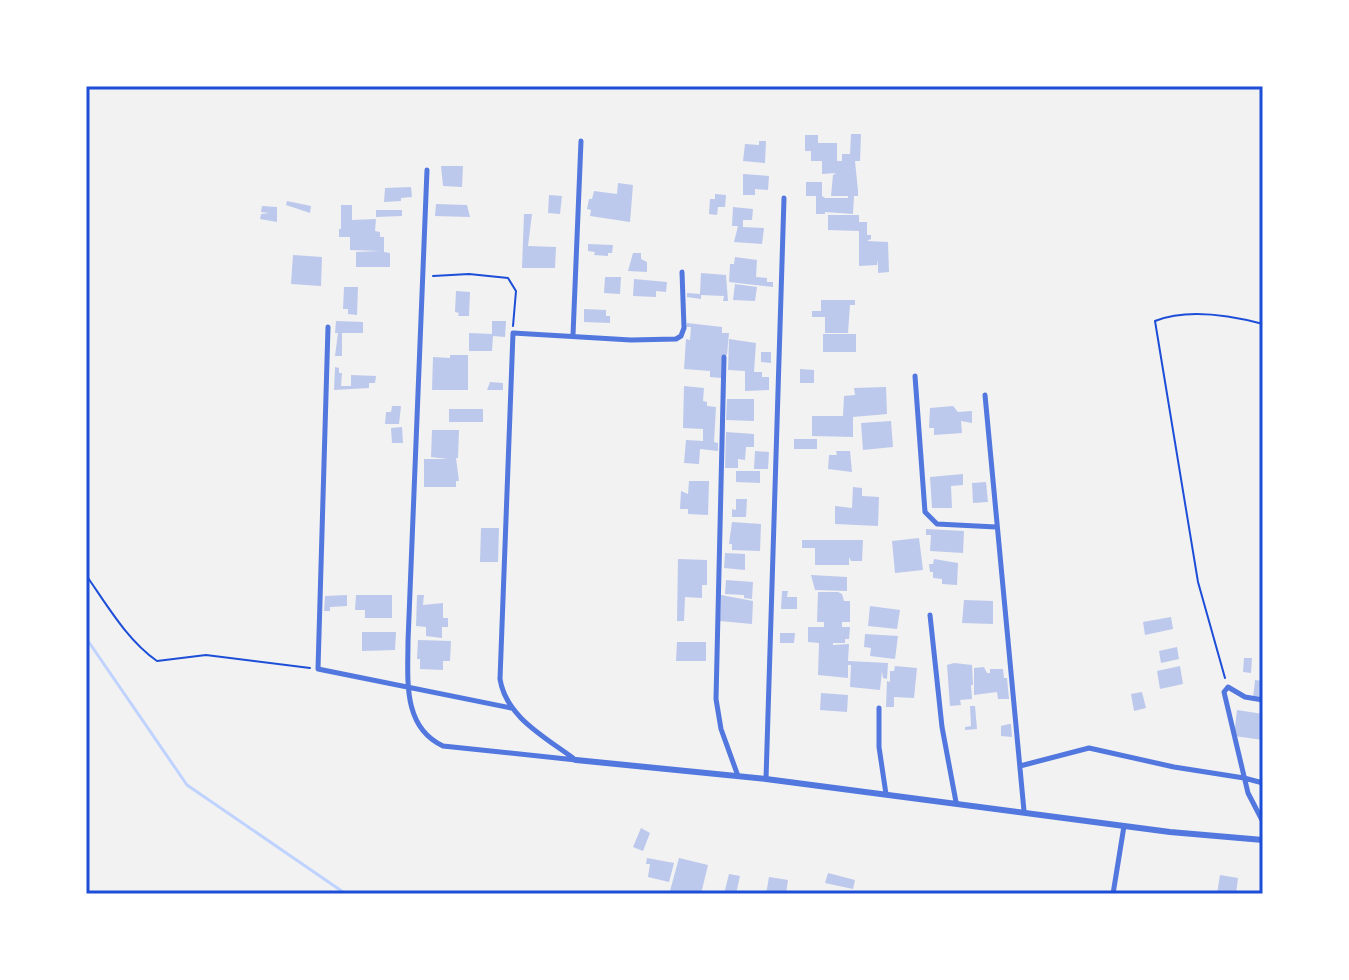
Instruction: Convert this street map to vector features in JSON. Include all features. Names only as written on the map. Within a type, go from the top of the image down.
[{"type":"street","points":[[573,335],[581,141]]},
{"type":"street","points":[[427,170],[407,686],[417,723],[431,741],[443,746],[766,779],[1124,826],[1263,840]]},
{"type":"street","points":[[766,779],[784,198]]},
{"type":"street","points":[[576,760],[511,708],[500,679],[513,333],[631,340],[676,339],[684,328],[682,272]]},
{"type":"street","points":[[328,327],[318,669],[511,708]]},
{"type":"street","points":[[724,357],[716,699],[721,729],[738,776]]},
{"type":"street","points":[[915,376],[925,512],[937,524],[996,527]]},
{"type":"street","points":[[985,395],[1024,811]]},
{"type":"street","points":[[930,615],[942,727],[956,802]]},
{"type":"street","points":[[1263,700],[1245,697],[1228,687],[1224,692],[1248,793],[1263,822]]},
{"type":"street","points":[[879,708],[879,747],[886,794]]},
{"type":"street","points":[[1020,766],[1089,748],[1263,783]]},
{"type":"street","points":[[1113,894],[1124,826]]},
{"type":"path","points":[[424,276],[469,274],[508,278],[516,291],[513,333]]},
{"type":"path","points":[[1228,687],[1198,582],[1155,321],[1169,316],[1234,316],[1263,324]]},
{"type":"path","points":[[86,575],[119,622],[144,652],[157,661],[206,655],[318,669]]},
{"type":"path","points":[[86,883],[89,894]]},
{"type":"building","points":[[851,134],[861,134],[860,161],[855,161],[858,196],[854,196],[853,214],[816,214],[816,196],[806,196],[806,182],[822,182],[822,196],[825,198],[848,196],[831,196],[833,175],[836,173],[822,174],[822,161],[811,161],[811,151],[805,151],[805,135],[818,135],[818,143],[837,143],[837,161],[842,161],[842,154],[850,154]]},
{"type":"building","points":[[759,141],[766,141],[765,163],[743,161],[745,144],[759,145]]},
{"type":"building","points":[[441,166],[463,166],[462,187],[443,186]]},
{"type":"building","points":[[743,174],[769,176],[768,190],[755,189],[755,195],[743,195]]},
{"type":"building","points":[[618,183],[633,185],[630,222],[590,216],[591,210],[587,209],[594,191],[617,194]]},
{"type":"building","points":[[411,187],[412,197],[384,202],[385,188]]},
{"type":"building","points":[[715,194],[726,195],[725,207],[718,207],[717,215],[709,214],[710,199],[715,199]]},
{"type":"building","points":[[549,195],[562,196],[560,214],[548,213]]},
{"type":"building","points":[[287,201],[311,206],[310,213],[286,205]]},
{"type":"building","points":[[436,204],[467,205],[470,217],[435,216]]},
{"type":"building","points":[[341,205],[352,205],[352,220],[376,219],[375,231],[384,237],[384,252],[390,253],[390,267],[356,267],[356,252],[380,251],[350,250],[350,237],[339,237]]},
{"type":"building","points":[[262,206],[277,207],[277,222],[260,219],[261,214],[269,213],[261,212]]},
{"type":"building","points":[[733,207],[753,209],[752,220],[743,220],[743,227],[764,228],[762,244],[734,242],[738,226],[732,226]]},
{"type":"building","points":[[376,210],[402,210],[402,216],[376,217]]},
{"type":"building","points":[[524,214],[532,214],[528,246],[556,247],[555,268],[522,268]]},
{"type":"building","points":[[828,215],[859,215],[859,222],[867,222],[867,235],[871,235],[871,239],[867,241],[888,242],[889,272],[878,273],[878,260],[877,265],[859,266],[859,231],[828,230]]},
{"type":"building","points":[[588,244],[613,245],[612,253],[608,256],[594,255],[595,252],[588,251]]},
{"type":"building","points":[[633,253],[641,253],[641,259],[647,262],[647,272],[628,271]]},
{"type":"building","points":[[293,255],[322,257],[321,286],[291,284]]},
{"type":"building","points":[[735,257],[757,260],[756,277],[767,278],[767,282],[773,282],[773,287],[729,282],[730,264],[734,264]]},
{"type":"building","points":[[701,273],[726,275],[728,301],[723,301],[724,296],[687,297],[687,293],[700,294]]},
{"type":"building","points":[[605,277],[621,277],[620,294],[604,293]]},
{"type":"building","points":[[634,279],[667,282],[666,292],[656,291],[656,297],[633,296]]},
{"type":"building","points":[[735,284],[757,287],[755,301],[733,300]]},
{"type":"building","points":[[344,287],[358,287],[357,315],[348,314],[348,309],[343,309]]},
{"type":"building","points":[[456,291],[470,292],[469,316],[458,316],[459,313],[455,312]]},
{"type":"building","points":[[821,300],[855,300],[855,305],[850,305],[848,333],[825,333],[825,317],[812,317],[812,311],[821,311]]},
{"type":"building","points":[[584,309],[606,310],[610,323],[584,322]]},
{"type":"building","points":[[336,321],[363,322],[363,333],[342,333],[342,356],[335,356]]},
{"type":"building","points":[[492,321],[506,321],[505,337],[493,336],[492,351],[469,351],[469,333],[492,334]]},
{"type":"building","points":[[687,323],[722,327],[722,333],[729,333],[727,355],[722,355],[721,378],[710,377],[710,371],[684,369],[686,339],[690,340],[691,327],[686,327]]},
{"type":"building","points":[[823,334],[856,334],[856,352],[823,352]]},
{"type":"building","points":[[729,339],[756,343],[754,372],[762,372],[762,377],[769,377],[769,390],[745,391],[745,371],[728,370]]},
{"type":"building","points":[[761,352],[771,352],[771,363],[761,362]]},
{"type":"building","points":[[450,355],[468,355],[468,390],[432,390],[433,357],[450,358]]},
{"type":"building","points":[[335,367],[342,373],[341,386],[351,386],[351,375],[376,376],[375,383],[369,383],[369,388],[334,390]]},
{"type":"building","points":[[800,369],[814,370],[814,383],[800,383]]},
{"type":"building","points":[[490,382],[503,383],[503,390],[487,390]]},
{"type":"building","points":[[684,386],[704,388],[703,401],[707,402],[707,406],[716,407],[714,442],[718,443],[718,451],[700,449],[699,464],[684,463],[686,440],[703,441],[703,429],[683,428]]},
{"type":"building","points":[[886,387],[887,414],[853,417],[853,437],[812,436],[812,416],[843,416],[844,396],[855,395],[854,388]]},
{"type":"building","points":[[727,399],[754,399],[754,421],[726,420]]},
{"type":"building","points":[[392,406],[401,406],[399,424],[385,424],[386,412],[391,412]]},
{"type":"building","points":[[953,406],[958,412],[972,411],[972,423],[961,421],[962,433],[934,435],[934,428],[929,428],[930,408]]},
{"type":"building","points":[[449,409],[483,409],[483,422],[449,422]]},
{"type":"building","points":[[891,421],[893,447],[863,450],[861,423]]},
{"type":"building","points":[[402,427],[403,443],[392,443],[391,428]]},
{"type":"building","points":[[432,430],[459,430],[456,458],[459,481],[456,481],[456,487],[424,487],[424,459],[448,459],[431,457]]},
{"type":"building","points":[[726,432],[754,434],[754,447],[746,447],[745,460],[738,459],[738,468],[725,468]]},
{"type":"building","points":[[794,439],[817,439],[817,449],[794,449]]},
{"type":"building","points":[[755,451],[769,452],[768,469],[754,469]]},
{"type":"building","points":[[836,451],[850,451],[852,472],[828,469],[829,455],[837,455]]},
{"type":"building","points":[[736,471],[760,471],[760,483],[736,482]]},
{"type":"building","points":[[963,474],[963,485],[951,486],[952,508],[932,508],[930,477]]},
{"type":"building","points":[[689,481],[709,481],[708,515],[688,514],[688,509],[680,509],[681,491],[688,494]]},
{"type":"building","points":[[986,482],[988,502],[973,503],[972,483]]},
{"type":"building","points":[[853,487],[862,488],[862,496],[879,497],[878,526],[835,524],[835,506],[852,508]]},
{"type":"building","points":[[736,499],[747,499],[746,517],[732,517]]},
{"type":"building","points":[[732,522],[761,524],[760,551],[732,550],[732,544],[729,544]]},
{"type":"building","points":[[481,528],[499,528],[498,562],[480,562]]},
{"type":"building","points":[[926,529],[964,531],[963,553],[930,551],[931,535],[926,535]]},
{"type":"building","points":[[919,538],[923,570],[895,573],[892,541]]},
{"type":"building","points":[[802,540],[863,540],[862,561],[851,561],[849,557],[849,565],[815,565],[815,548],[802,548]]},
{"type":"building","points":[[725,553],[745,554],[745,570],[724,568]]},
{"type":"building","points":[[678,559],[707,560],[707,585],[702,585],[702,598],[685,597],[684,621],[677,621]]},
{"type":"building","points":[[934,559],[958,563],[957,585],[942,584],[942,579],[933,578],[929,564],[933,564]]},
{"type":"building","points":[[811,575],[847,577],[847,591],[815,590]]},
{"type":"building","points":[[726,580],[753,582],[752,599],[744,598],[744,595],[725,594]]},
{"type":"building","points":[[782,591],[788,591],[787,597],[797,597],[797,609],[781,609]]},
{"type":"building","points":[[818,592],[838,592],[844,601],[850,601],[850,622],[842,622],[842,627],[850,627],[849,639],[833,645],[849,644],[848,661],[888,663],[887,679],[883,678],[882,671],[880,690],[850,687],[851,665],[848,665],[848,678],[818,675],[819,643],[808,642],[808,627],[824,627],[824,622],[817,622]]},
{"type":"building","points":[[347,595],[347,606],[330,607],[330,611],[324,611],[325,596]]},
{"type":"building","points":[[356,595],[392,595],[392,618],[365,618],[365,610],[355,610]]},
{"type":"building","points":[[417,595],[424,595],[423,605],[443,603],[443,618],[448,618],[448,627],[442,627],[442,638],[426,636],[426,627],[416,626]]},
{"type":"building","points":[[721,595],[753,601],[752,624],[720,621]]},
{"type":"building","points":[[964,600],[993,601],[993,624],[962,623]]},
{"type":"building","points":[[870,606],[900,610],[897,629],[868,626]]},
{"type":"building","points":[[1171,617],[1173,629],[1145,635],[1143,622]]},
{"type":"building","points":[[362,632],[396,632],[395,650],[362,651]]},
{"type":"building","points":[[780,633],[795,633],[794,643],[780,643]]},
{"type":"building","points":[[865,634],[898,636],[895,659],[870,656],[871,648],[864,647]]},
{"type":"building","points":[[418,640],[451,641],[450,661],[443,661],[443,670],[420,669]]},
{"type":"building","points":[[677,642],[706,642],[706,661],[676,661]]},
{"type":"building","points":[[1177,647],[1179,659],[1161,663],[1159,651]]},
{"type":"building","points":[[1244,658],[1252,658],[1251,673],[1243,672]]},
{"type":"building","points":[[947,665],[972,665],[972,699],[960,700],[961,705],[950,706]]},
{"type":"building","points":[[895,666],[917,668],[914,698],[894,697],[894,707],[886,707],[887,681],[890,682],[890,671],[894,671]]},
{"type":"building","points":[[1180,666],[1183,684],[1160,689],[1157,671]]},
{"type":"building","points":[[984,667],[987,673],[990,669],[1003,669],[1009,699],[998,699],[997,692],[974,695],[974,668]]},
{"type":"building","points":[[1255,680],[1263,681],[1263,700],[1253,699]]},
{"type":"building","points":[[1142,692],[1146,708],[1134,711],[1131,694]]},
{"type":"building","points":[[821,693],[848,695],[847,712],[820,710]]},
{"type":"building","points":[[970,706],[975,706],[977,729],[965,730],[965,727],[971,726]]},
{"type":"building","points":[[1237,710],[1263,714],[1263,740],[1234,736]]},
{"type":"building","points":[[1011,724],[1012,737],[1001,736],[1001,726]]},
{"type":"building","points":[[641,828],[650,833],[643,851],[633,847]]},
{"type":"building","points":[[647,858],[674,863],[669,882],[648,877],[650,864],[646,864]]},
{"type":"building","points":[[679,858],[708,865],[701,894],[670,891]]},
{"type":"building","points":[[828,873],[855,880],[853,889],[825,883]]},
{"type":"building","points":[[729,874],[740,876],[736,894],[724,894]]},
{"type":"building","points":[[1220,875],[1238,878],[1236,894],[1217,894]]},
{"type":"building","points":[[769,877],[788,880],[786,894],[766,894]]},
{"type":"waterway","points":[[86,638],[187,785],[346,894]]}]
